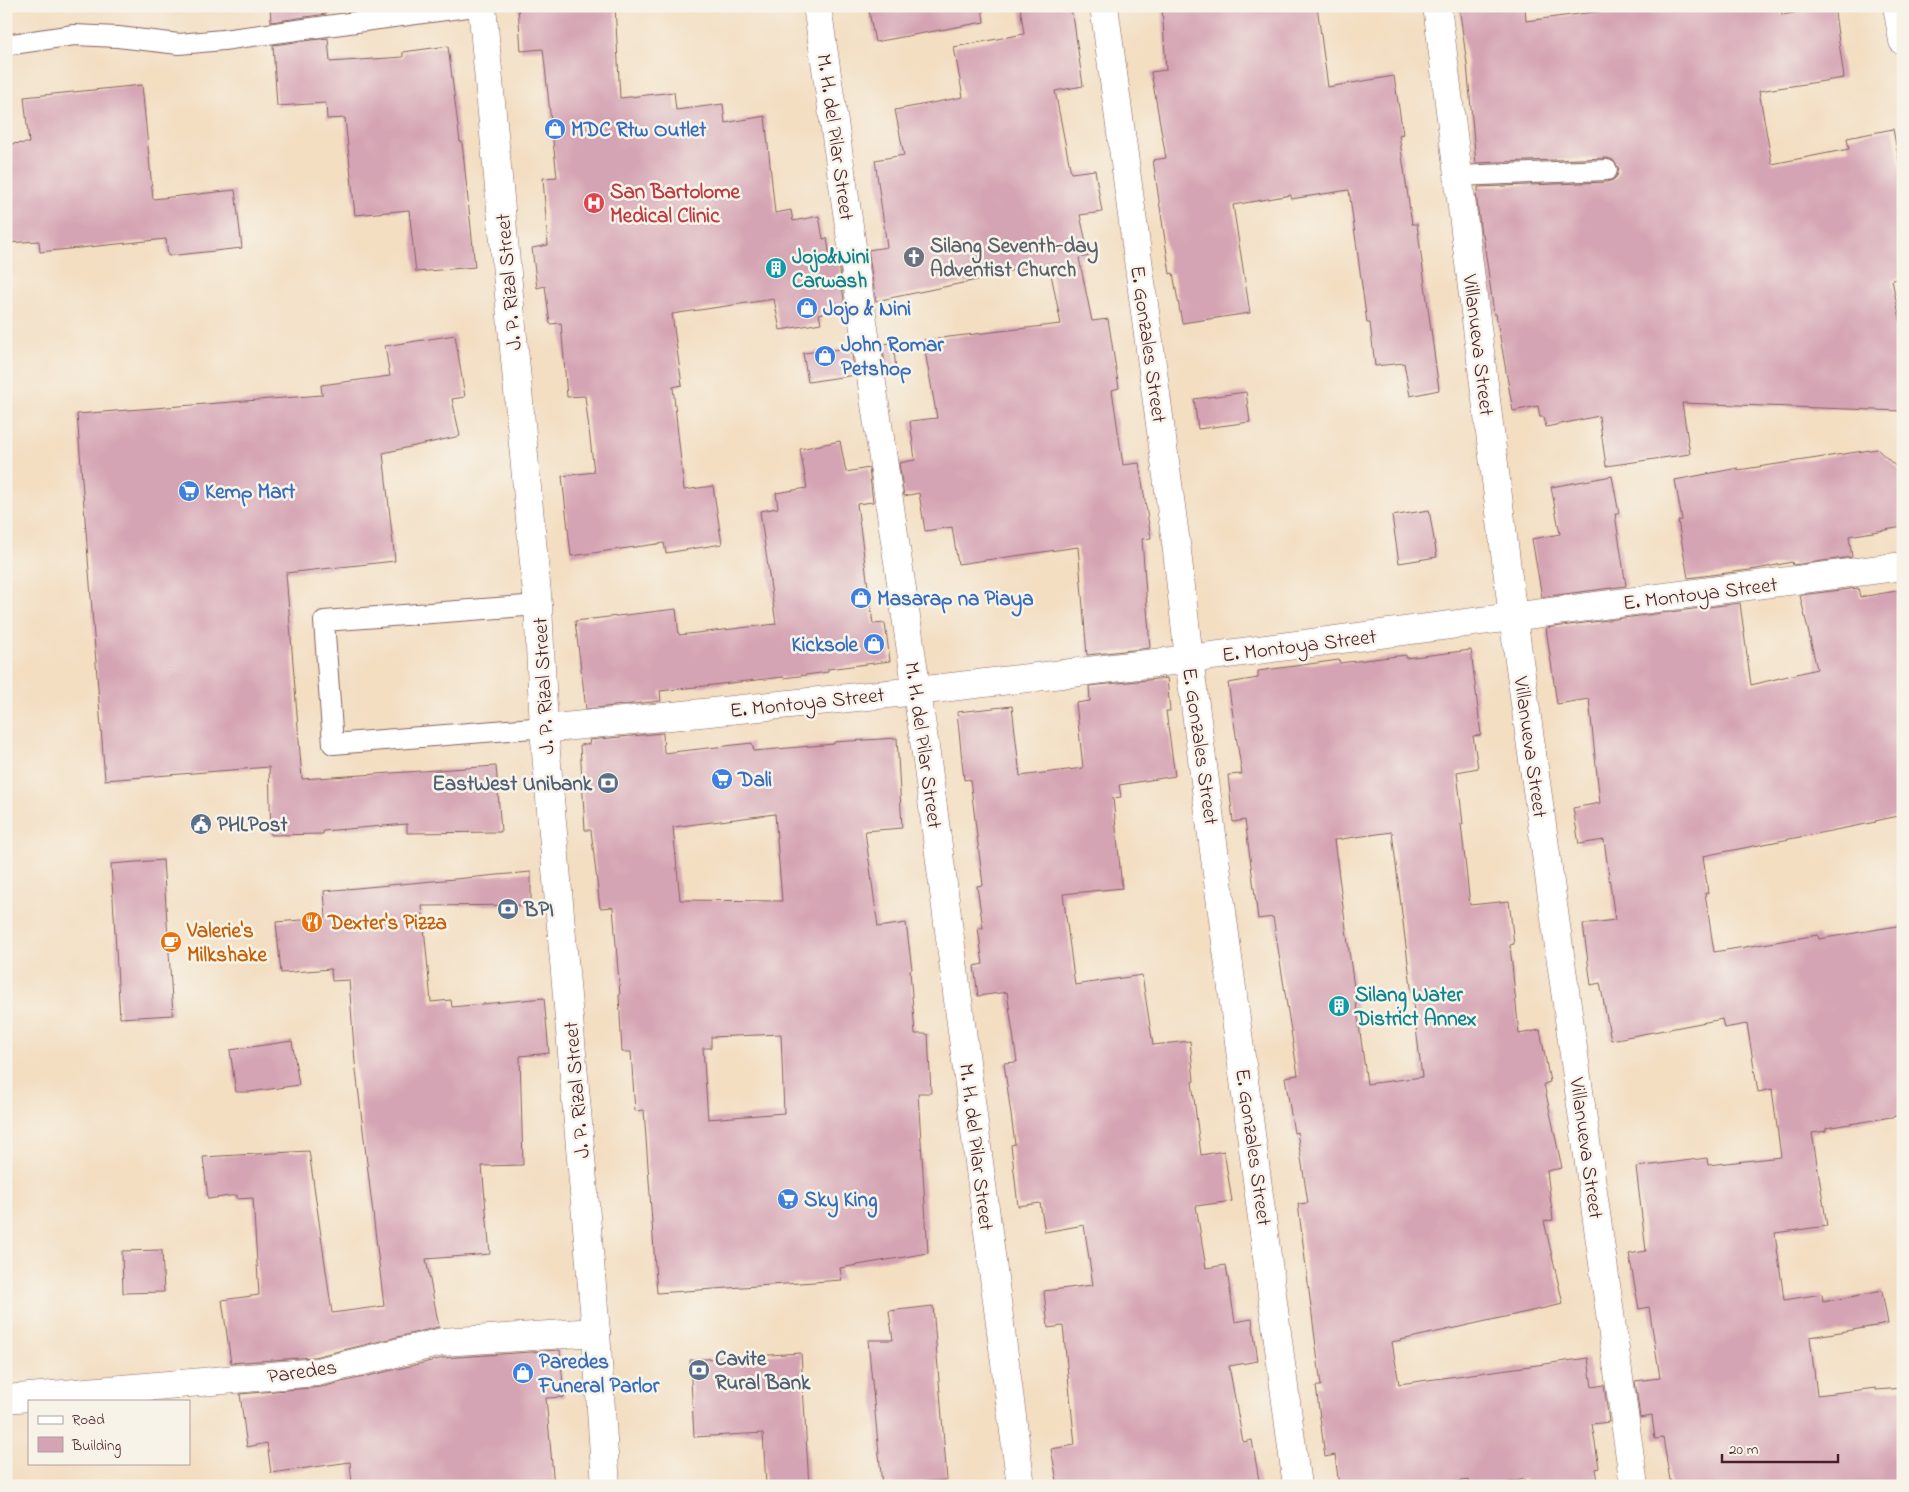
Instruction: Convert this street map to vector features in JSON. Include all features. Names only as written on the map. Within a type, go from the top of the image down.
[{"type":"street","name":"J. P. Rizal Street","points":[[482,6],[538,605],[544,729],[596,1332],[606,1486]]},
{"type":"street","name":"M. H. del Pilar Street","points":[[817,6],[917,691],[1021,1486]]},
{"type":"street","name":"E. Gonzales Street","points":[[1104,6],[1176,541],[1189,659],[1297,1486]]},
{"type":"street","name":"Villanueva Street","points":[[1437,6],[1512,617],[1634,1486]]},
{"type":"street","points":[[1897,6],[1903,40]]},
{"type":"street","name":"E. Montoya Street","points":[[544,729],[917,691],[1189,659],[1903,566]]},
{"type":"street","name":"Paredes","points":[[6,1399],[317,1372],[442,1342],[596,1332]]},
{"type":"lane","points":[[6,45],[74,36],[179,44],[223,40],[475,6]]},
{"type":"lane","points":[[1458,176],[1607,170]]},
{"type":"lane","points":[[538,605],[324,621],[333,744],[533,728],[544,729]]},
{"type":"building","points":[[270,6],[325,6],[326,14],[271,22]]},
{"type":"building","points":[[518,6],[615,6],[620,98],[674,92],[676,110],[723,104],[725,123],[765,116],[775,213],[791,210],[793,221],[819,216],[823,239],[827,238],[830,257],[838,256],[845,308],[819,314],[821,323],[780,330],[774,299],[672,314],[682,385],[673,387],[684,490],[713,486],[722,544],[666,553],[664,543],[571,556],[562,476],[594,472],[585,396],[567,397],[561,323],[550,324],[545,286],[537,288],[532,248],[548,245],[543,178],[557,177],[543,49],[521,51]]},
{"type":"building","points":[[868,6],[982,6],[984,22],[875,42]]},
{"type":"building","points":[[1020,6],[1070,6],[1074,22],[1083,86],[1055,91],[1071,173],[1095,170],[1102,212],[1080,215],[1089,256],[1079,258],[1092,321],[1108,319],[1119,388],[1112,390],[1123,465],[1139,463],[1151,538],[1142,539],[1150,648],[1087,655],[1078,547],[958,564],[952,527],[925,531],[919,493],[904,496],[899,463],[915,460],[910,421],[937,418],[923,340],[1061,324],[1049,264],[981,276],[982,279],[876,301],[868,250],[887,247],[875,160],[904,155],[895,110],[963,97],[954,47],[1024,34]]},
{"type":"building","points":[[1162,6],[1317,6],[1328,87],[1394,76],[1403,134],[1399,135],[1412,224],[1417,224],[1439,390],[1410,396],[1404,363],[1375,366],[1370,323],[1367,323],[1349,190],[1291,199],[1291,195],[1233,205],[1250,313],[1182,323],[1173,273],[1170,274],[1153,160],[1166,158],[1151,72],[1166,70]]},
{"type":"building","points":[[1459,6],[1525,6],[1526,21],[1639,6],[1782,6],[1782,15],[1834,6],[1844,78],[1759,91],[1772,164],[1849,149],[1847,138],[1893,129],[1903,182],[1903,278],[1892,280],[1903,333],[1903,411],[1682,403],[1690,454],[1606,466],[1599,416],[1546,427],[1544,417],[1540,417],[1538,406],[1513,411],[1496,314],[1494,314],[1483,234],[1481,234],[1476,194],[1478,193],[1478,187],[1607,182],[1617,176],[1619,169],[1613,160],[1607,158],[1476,163],[1467,64]]},
{"type":"building","points":[[328,38],[330,62],[403,57],[403,52],[448,46],[460,142],[462,142],[475,267],[416,272],[409,210],[355,215],[345,118],[327,119],[326,103],[277,106],[273,45]]},
{"type":"building","points":[[142,85],[153,199],[235,190],[242,248],[168,256],[166,239],[40,252],[39,241],[6,243],[6,144],[29,143],[24,97]]},
{"type":"building","name":"Kemp Mart","points":[[455,335],[465,397],[452,399],[460,436],[383,453],[395,561],[286,573],[302,779],[496,766],[501,832],[407,833],[407,824],[323,831],[323,834],[271,835],[269,767],[105,780],[77,414],[322,395],[321,385],[390,376],[385,346]]},
{"type":"building","points":[[893,343],[896,369],[886,371],[882,344]]},
{"type":"building","points":[[851,348],[855,375],[808,382],[803,353]]},
{"type":"building","points":[[1246,392],[1250,422],[1198,429],[1194,399]]},
{"type":"building","points":[[840,441],[846,472],[869,468],[873,502],[857,504],[873,624],[885,623],[890,661],[828,669],[828,672],[784,678],[660,691],[661,701],[586,709],[575,621],[676,609],[679,635],[776,624],[760,511],[778,508],[776,493],[807,488],[800,449]]},
{"type":"building","points":[[1877,449],[1903,473],[1903,527],[1849,536],[1852,557],[1793,565],[1792,562],[1757,569],[1688,578],[1678,521],[1682,520],[1675,480],[1738,468],[1738,470]]},
{"type":"building","points":[[1612,476],[1619,514],[1615,514],[1626,586],[1542,597],[1532,539],[1560,534],[1551,487]]},
{"type":"building","points":[[1429,510],[1437,557],[1399,563],[1392,516]]},
{"type":"building","points":[[1858,588],[1860,597],[1903,590],[1903,815],[1703,856],[1708,893],[1705,893],[1714,952],[1818,935],[1819,939],[1903,925],[1903,1115],[1826,1128],[1826,1131],[1812,1133],[1827,1226],[1775,1233],[1784,1300],[1822,1294],[1823,1302],[1882,1291],[1888,1324],[1810,1337],[1817,1395],[1876,1388],[1876,1390],[1903,1388],[1903,1486],[1671,1486],[1663,1438],[1655,1439],[1652,1416],[1640,1418],[1635,1381],[1660,1378],[1649,1307],[1639,1309],[1629,1254],[1646,1251],[1636,1167],[1707,1158],[1708,1165],[1781,1157],[1772,1089],[1758,1092],[1747,1024],[1724,1028],[1722,1019],[1611,1040],[1600,983],[1591,985],[1583,924],[1615,920],[1604,840],[1579,844],[1573,808],[1600,803],[1589,699],[1557,704],[1546,628],[1740,603],[1751,685],[1817,669],[1800,595]]},
{"type":"building","points":[[1471,650],[1481,735],[1473,736],[1478,768],[1457,772],[1470,905],[1509,901],[1514,944],[1510,945],[1519,1034],[1540,1030],[1550,1082],[1544,1084],[1562,1168],[1547,1171],[1553,1220],[1544,1221],[1563,1304],[1392,1342],[1399,1384],[1588,1358],[1592,1387],[1604,1385],[1609,1422],[1592,1424],[1599,1468],[1596,1469],[1599,1486],[1526,1486],[1525,1479],[1491,1486],[1470,1486],[1469,1480],[1426,1486],[1339,1486],[1335,1455],[1325,1457],[1316,1386],[1321,1386],[1298,1204],[1308,1203],[1297,1132],[1294,1133],[1285,1077],[1298,1075],[1273,917],[1258,919],[1245,820],[1233,822],[1228,775],[1242,774],[1228,683],[1258,678],[1258,671],[1339,660],[1340,663],[1406,655],[1406,658]],"holes":[[[1392,832],[1422,1077],[1367,1084],[1334,840]]]},
{"type":"building","points":[[1167,678],[1170,711],[1166,711],[1175,776],[1119,785],[1121,797],[1113,798],[1122,888],[1063,894],[1075,985],[1142,975],[1153,1045],[1190,1041],[1194,1081],[1192,1082],[1201,1155],[1224,1151],[1232,1201],[1196,1206],[1206,1268],[1226,1265],[1235,1322],[1252,1319],[1258,1361],[1229,1366],[1243,1442],[1252,1440],[1260,1486],[1058,1486],[1051,1449],[1075,1445],[1063,1326],[1048,1328],[1044,1291],[1093,1285],[1084,1225],[1045,1232],[1040,1203],[1018,1206],[1011,1145],[1015,1144],[1004,1063],[1017,1062],[1007,992],[978,996],[974,966],[983,964],[978,928],[983,928],[977,886],[983,885],[970,779],[964,780],[957,712],[1012,706],[1020,776],[1083,768],[1076,703],[1090,701],[1089,686]]},
{"type":"building","points":[[663,733],[664,753],[752,743],[754,751],[834,744],[834,742],[897,738],[902,828],[865,831],[878,927],[906,923],[912,969],[910,970],[915,1034],[928,1034],[931,1093],[918,1093],[928,1253],[840,1268],[842,1280],[657,1293],[644,1110],[635,1111],[631,1052],[622,1052],[620,995],[613,907],[600,908],[591,830],[585,830],[580,745],[590,744],[589,740]],"holes":[[[775,814],[782,901],[680,900],[673,827]],[[781,1034],[784,1113],[708,1119],[703,1048],[711,1048],[711,1037]]]},
{"type":"building","points":[[163,860],[173,1015],[120,1018],[111,864]]},
{"type":"building","points":[[531,872],[531,905],[422,906],[431,1002],[451,1000],[452,1007],[544,998],[549,1053],[520,1056],[523,1165],[482,1166],[490,1254],[426,1259],[439,1327],[314,1357],[231,1363],[222,1300],[259,1295],[253,1198],[237,1199],[237,1195],[208,1199],[203,1157],[309,1151],[332,1313],[384,1306],[355,1062],[349,980],[332,981],[331,969],[281,973],[276,922],[326,918],[324,891]]},
{"type":"building","points":[[292,1041],[299,1085],[250,1092],[236,1092],[230,1050]]},
{"type":"building","points":[[162,1250],[164,1292],[123,1293],[122,1251]]},
{"type":"building","points":[[933,1306],[947,1480],[882,1485],[868,1340],[893,1340],[889,1311]]},
{"type":"building","points":[[560,1350],[564,1397],[546,1398],[554,1486],[352,1486],[350,1462],[271,1473],[267,1443],[247,1447],[240,1394],[321,1387],[444,1358]]},
{"type":"building","points":[[801,1353],[809,1486],[766,1486],[763,1433],[694,1437],[690,1360]]},
{"type":"place","name":"MDC Rtw Outlet","points":[[555,129]]},
{"type":"place","name":"San Bartolome Medical Clinic","points":[[594,203]]},
{"type":"place","name":"Silang Seventh-day Adventist Church","points":[[914,257]]},
{"type":"place","name":"Jojo&Nini Carwash","points":[[776,268]]},
{"type":"place","name":"Jojo & Nini","points":[[807,308]]},
{"type":"place","name":"John Romar Petshop","points":[[825,356]]},
{"type":"place","name":"Kemp Mart","points":[[189,491]]},
{"type":"place","name":"Masarap na Piaya","points":[[861,598]]},
{"type":"place","name":"Kicksole","points":[[874,644]]},
{"type":"place","name":"Dali","points":[[722,779]]},
{"type":"place","name":"EastWest Unibank","points":[[608,783]]},
{"type":"place","name":"PHLPost","points":[[201,824]]},
{"type":"place","name":"BPI","points":[[508,909]]},
{"type":"place","name":"Dexter's Pizza","points":[[312,922]]},
{"type":"place","name":"Valerie's Milkshake","points":[[171,942]]},
{"type":"place","name":"Silang Water District Annex","points":[[1339,1006]]},
{"type":"place","name":"Sky King","points":[[788,1199]]},
{"type":"place","name":"Cavite Rural Bank","points":[[699,1370]]},
{"type":"place","name":"Paredes Funeral Parlor","points":[[523,1373]]}]
